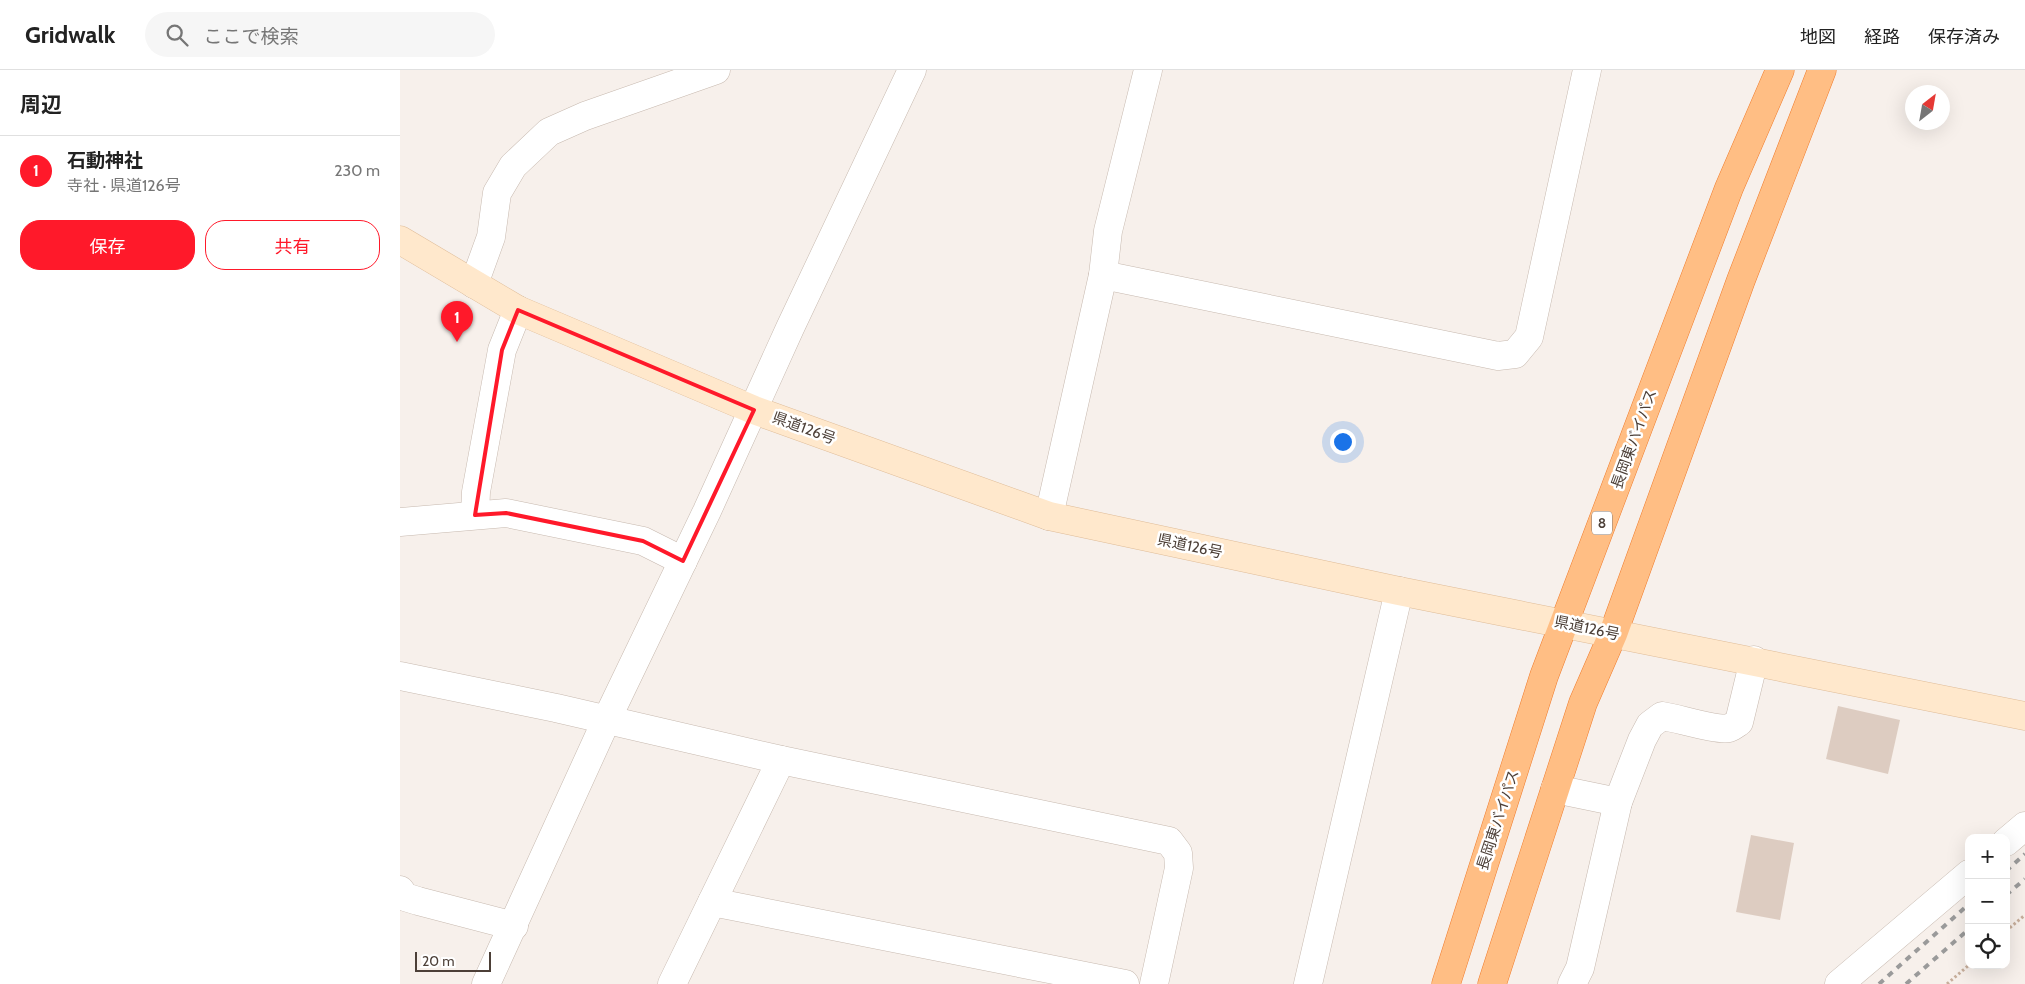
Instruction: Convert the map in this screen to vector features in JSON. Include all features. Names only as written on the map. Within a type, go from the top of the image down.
[{"type":"highway","name":"長岡東バイパス","points":[[1446,984],[1544,676],[1726,197],[1780,70]]},
{"type":"highway","points":[[1492,984],[1583,703],[1613,634],[1741,280],[1822,70]]},
{"type":"main road","name":"県道126号","points":[[400,240],[518,310],[754,410],[1049,516],[1613,634],[1754,660],[2025,716]]},
{"type":"street","points":[[474,284],[491,237],[497,193],[513,166],[549,132],[585,116],[716,70]]},
{"type":"street","points":[[486,984],[606,720],[683,561],[754,410],[790,328],[912,70]]},
{"type":"street","points":[[1049,516],[1102,275],[1108,230],[1148,70]]},
{"type":"street","points":[[1102,275],[1498,356],[1515,354],[1529,337],[1587,70]]},
{"type":"street","points":[[475,515],[476,492],[502,350],[518,310]]},
{"type":"street","points":[[400,522],[506,513],[643,541],[683,561]]},
{"type":"street","points":[[1308,984],[1399,590]]},
{"type":"street","points":[[1572,984],[1580,968],[1618,802],[1642,740],[1650,725],[1662,716],[1718,728],[1728,728],[1739,722],[1754,660]]},
{"type":"street","points":[[400,676],[556,708],[781,760],[1169,842],[1178,853],[1179,868],[1154,984]]},
{"type":"street","points":[[672,984],[781,760]]},
{"type":"street","points":[[1555,789],[1618,802]]},
{"type":"street","points":[[2010,839],[2025,826]]},
{"type":"street","points":[[1839,984],[1965,877]]},
{"type":"street","points":[[400,890],[405,897],[514,926]]},
{"type":"street","points":[[712,902],[1125,984]]},
{"type":"path","points":[[2010,928],[2025,915]]},
{"type":"path","points":[[1947,984],[1965,968]]},
{"type":"highlighted area","points":[[518,310],[754,410],[683,561],[643,541],[506,513],[475,515],[502,350]]},
{"type":"building","points":[[1838,706],[1900,720],[1888,774],[1826,759]]},
{"type":"building","points":[[1751,835],[1794,843],[1780,920],[1736,912]]},
{"type":"railway","points":[[2010,867],[2025,854]]},
{"type":"railway","points":[[2010,892],[2025,879]]},
{"type":"railway","points":[[1879,984],[1965,908]]},
{"type":"railway","points":[[1906,984],[1965,932]]},
{"type":"place","name":"石動神社","points":[[457,342]]}]
